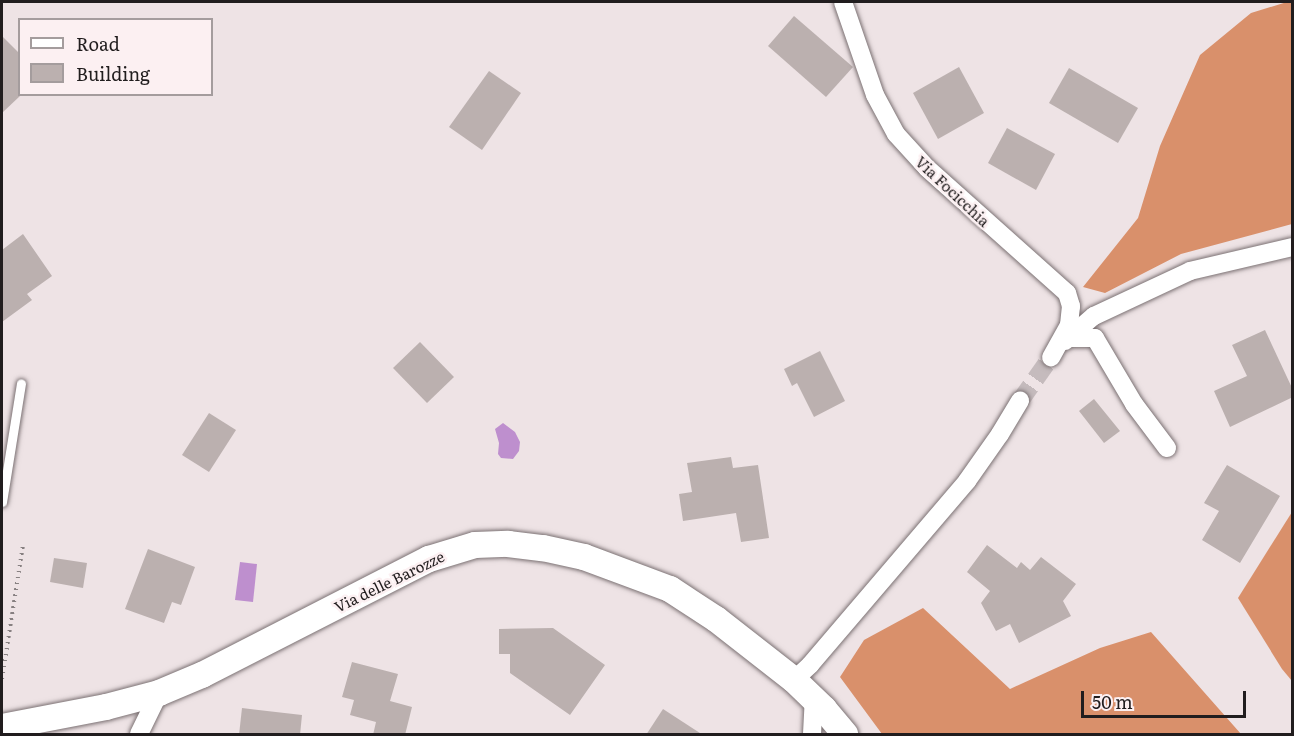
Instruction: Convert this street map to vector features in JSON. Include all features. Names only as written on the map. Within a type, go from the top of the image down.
[{"type":"main road","name":"Via delle Barozze","points":[[2,727],[106,707],[159,693],[202,675],[406,569],[449,552],[491,544],[525,545],[584,557],[670,589],[716,619],[794,680],[814,698],[845,735]]},
{"type":"street","name":"Via Focicchia","points":[[843,2],[871,87],[896,134],[927,168],[1067,293],[1071,316],[1059,347]]},
{"type":"street","points":[[1059,347],[1094,316],[1190,271],[1293,247]]},
{"type":"street","points":[[1059,347],[1095,338],[1134,404],[1167,448]]},
{"type":"street","points":[[794,680],[810,665],[967,481],[1020,401]]},
{"type":"street","points":[[140,735],[159,693]]},
{"type":"street","points":[[812,735],[814,698]]},
{"type":"lane","points":[[2,502],[21,384]]},
{"type":"path","points":[[2,679],[23,546]]},
{"type":"shaded area","points":[[1292,2],[1292,224],[1181,254],[1105,293],[1083,287],[1138,218],[1160,146],[1200,55],[1251,13]]},
{"type":"shaded area","points":[[503,423],[515,432],[520,442],[519,451],[513,459],[501,458],[498,454],[499,443],[495,429]]},
{"type":"shaded area","points":[[1292,512],[1292,681],[1282,669],[1238,598]]},
{"type":"shaded area","points":[[240,562],[257,564],[253,602],[235,600]]},
{"type":"shaded area","points":[[923,608],[1010,689],[1100,648],[1151,632],[1241,734],[882,734],[840,677],[864,640]]},
{"type":"building","points":[[794,16],[853,67],[826,97],[768,46]]},
{"type":"building","points":[[2,36],[18,52],[18,96],[20,96],[2,113]]},
{"type":"building","points":[[959,67],[984,113],[938,139],[913,93]]},
{"type":"building","points":[[1069,68],[1138,108],[1118,143],[1049,103]]},
{"type":"building","points":[[489,71],[521,93],[482,150],[449,127]]},
{"type":"building","points":[[1007,128],[1055,154],[1036,190],[988,163]]},
{"type":"building","points":[[23,234],[52,276],[27,294],[32,300],[2,322],[2,250]]},
{"type":"building","points":[[1265,330],[1293,390],[1293,397],[1230,427],[1214,391],[1247,376],[1232,345]]},
{"type":"building","points":[[420,342],[454,377],[427,403],[393,368]]},
{"type":"building","points":[[820,351],[845,401],[814,417],[797,383],[792,386],[784,369]]},
{"type":"building","points":[[1094,399],[1120,431],[1104,443],[1079,411]]},
{"type":"building","points":[[209,413],[236,430],[209,472],[182,455]]},
{"type":"building","points":[[731,457],[733,468],[758,465],[769,538],[741,542],[736,513],[683,521],[679,494],[692,492],[687,463]]},
{"type":"building","points":[[1227,465],[1280,496],[1240,563],[1202,540],[1219,511],[1204,503]]},
{"type":"building","points":[[987,545],[1017,568],[1021,562],[1030,570],[1041,557],[1076,584],[1063,601],[1071,616],[1019,643],[1010,624],[996,631],[981,603],[990,591],[967,572]]},
{"type":"building","points":[[148,549],[195,567],[181,605],[172,602],[164,623],[125,609]]},
{"type":"building","points":[[54,558],[87,563],[83,588],[50,582]]},
{"type":"building","points":[[553,628],[605,665],[570,715],[510,673],[510,654],[499,654],[499,629]]},
{"type":"building","points":[[352,662],[398,674],[390,701],[412,707],[405,735],[373,735],[376,722],[350,715],[354,700],[342,697]]},
{"type":"building","points":[[242,708],[302,715],[300,735],[239,735]]},
{"type":"building","points":[[663,709],[703,735],[646,735]]},
{"type":"tunnel","points":[[1020,401],[1051,357]]}]
